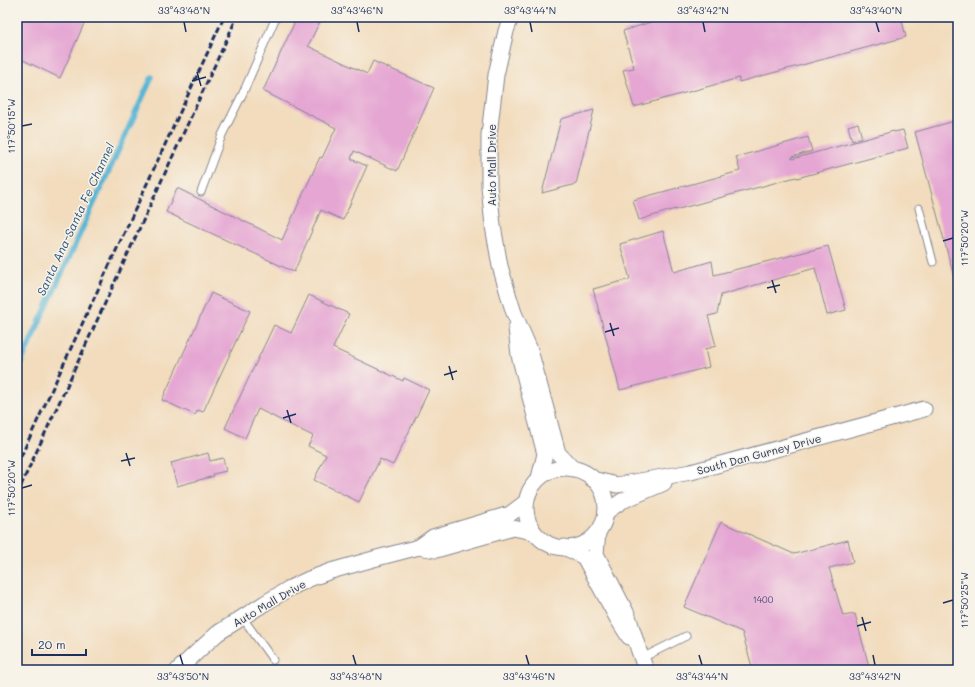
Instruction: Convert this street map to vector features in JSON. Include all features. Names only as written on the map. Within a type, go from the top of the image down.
[{"type":"street","name":"Auto Mall Drive","points":[[511,17],[495,80],[489,135],[490,207],[504,278],[514,313],[530,350],[558,453],[573,469]]},
{"type":"street","name":"Auto Mall Drive","points":[[514,313],[519,354],[545,454],[539,478]]},
{"type":"street","name":"South Dan Gurney Drive","points":[[592,479],[617,485],[690,472],[924,409]]},
{"type":"street","points":[[565,467],[573,469],[585,472],[600,487],[604,496],[606,512],[598,532],[586,542],[576,547],[551,545],[533,532],[527,518],[525,506],[526,502],[532,486],[543,474],[554,469],[565,467]]},
{"type":"street","points":[[606,512],[622,501],[690,472]]},
{"type":"street","name":"Auto Mall Drive","points":[[178,670],[218,633],[290,588],[309,579],[354,564],[419,547],[433,537],[510,514],[526,502]]},
{"type":"street","name":"Auto Mall Drive","points":[[419,547],[436,550],[513,528],[533,532]]},
{"type":"street","points":[[598,532],[596,554],[628,616],[642,660]]},
{"type":"street","points":[[564,546],[584,557],[642,660]]},
{"type":"lane","points":[[201,192],[222,135],[243,93],[276,17]]},
{"type":"lane","points":[[919,208],[933,262]]},
{"type":"lane","points":[[242,617],[273,660]]},
{"type":"lane","points":[[642,660],[686,636]]},
{"type":"building","points":[[17,17],[87,17],[60,78],[21,59],[20,61],[17,60]]},
{"type":"building","points":[[297,17],[316,17],[321,19],[308,46],[367,74],[373,61],[434,88],[397,171],[354,151],[351,159],[367,166],[343,220],[321,210],[294,272],[166,212],[177,188],[282,240],[320,157],[322,158],[336,128],[263,91]]},
{"type":"building","points":[[656,17],[901,17],[906,37],[739,82],[739,78],[634,107],[623,70],[634,68],[623,31],[657,20]]},
{"type":"building","points":[[594,110],[576,184],[542,193],[561,119]]},
{"type":"building","points":[[958,120],[958,292],[915,132]]},
{"type":"building","points":[[858,123],[862,138],[852,141],[848,126]]},
{"type":"building","points":[[903,130],[908,148],[675,209],[639,220],[633,200],[740,171],[736,157],[808,137],[812,151],[792,157],[792,159],[894,131]]},
{"type":"building","points":[[663,231],[674,272],[712,261],[714,275],[828,246],[846,310],[827,315],[815,268],[721,295],[717,314],[708,316],[716,346],[705,349],[709,367],[620,390],[593,289],[630,279],[620,244]]},
{"type":"building","points":[[211,293],[250,311],[203,412],[198,410],[195,415],[162,400]]},
{"type":"building","points":[[309,295],[349,314],[333,348],[403,381],[404,378],[429,390],[393,465],[380,459],[359,502],[314,480],[326,455],[308,446],[313,436],[258,409],[245,438],[225,428],[274,325],[291,333]]},
{"type":"building","points":[[208,453],[210,461],[223,458],[226,471],[213,474],[214,476],[177,486],[171,463]]},
{"type":"building","points":[[721,522],[794,554],[848,540],[853,562],[829,568],[843,616],[855,614],[870,670],[753,670],[742,632],[684,607]]},
{"type":"waterway","name":"Santa Ana-Santa Fe Channel","points":[[17,371],[152,77]]},
{"type":"railway","points":[[17,465],[224,17]]},
{"type":"railway","points":[[17,494],[237,17]]}]
